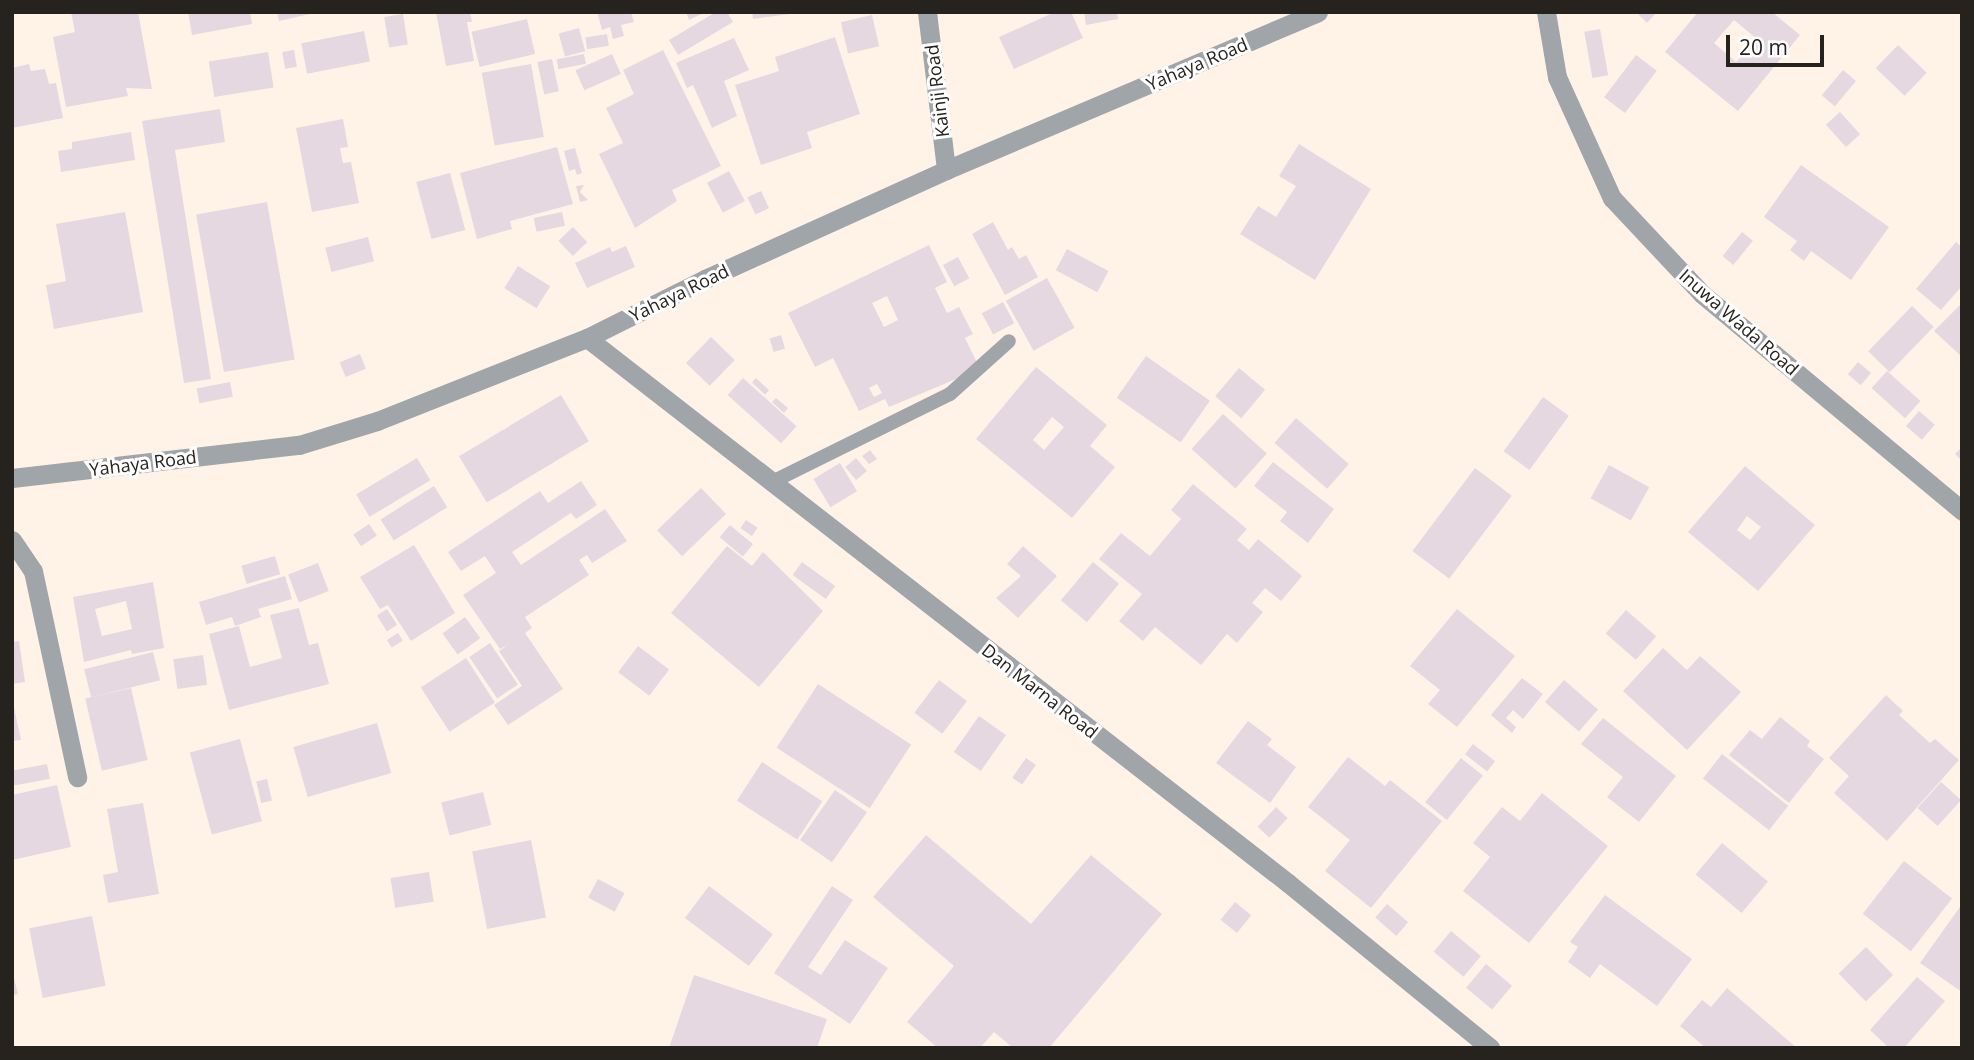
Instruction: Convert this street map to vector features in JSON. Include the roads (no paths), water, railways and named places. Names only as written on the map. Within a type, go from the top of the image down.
[{"type":"street","name":"Kainji Road","points":[[927,12],[946,170]]},
{"type":"street","name":"Yahaya Road","points":[[12,478],[299,445],[377,421],[587,338],[705,279],[946,170],[1318,12]]},
{"type":"street","name":"Inuwa Wada Road","points":[[1546,12],[1557,76],[1612,198],[1702,295],[1962,511]]},
{"type":"street","name":"Dan Marna Road","points":[[587,338],[1288,883],[1490,1048]]},
{"type":"street","points":[[12,540],[33,571],[77,777]]},
{"type":"lane","points":[[772,482],[950,394],[1009,341]]}]
